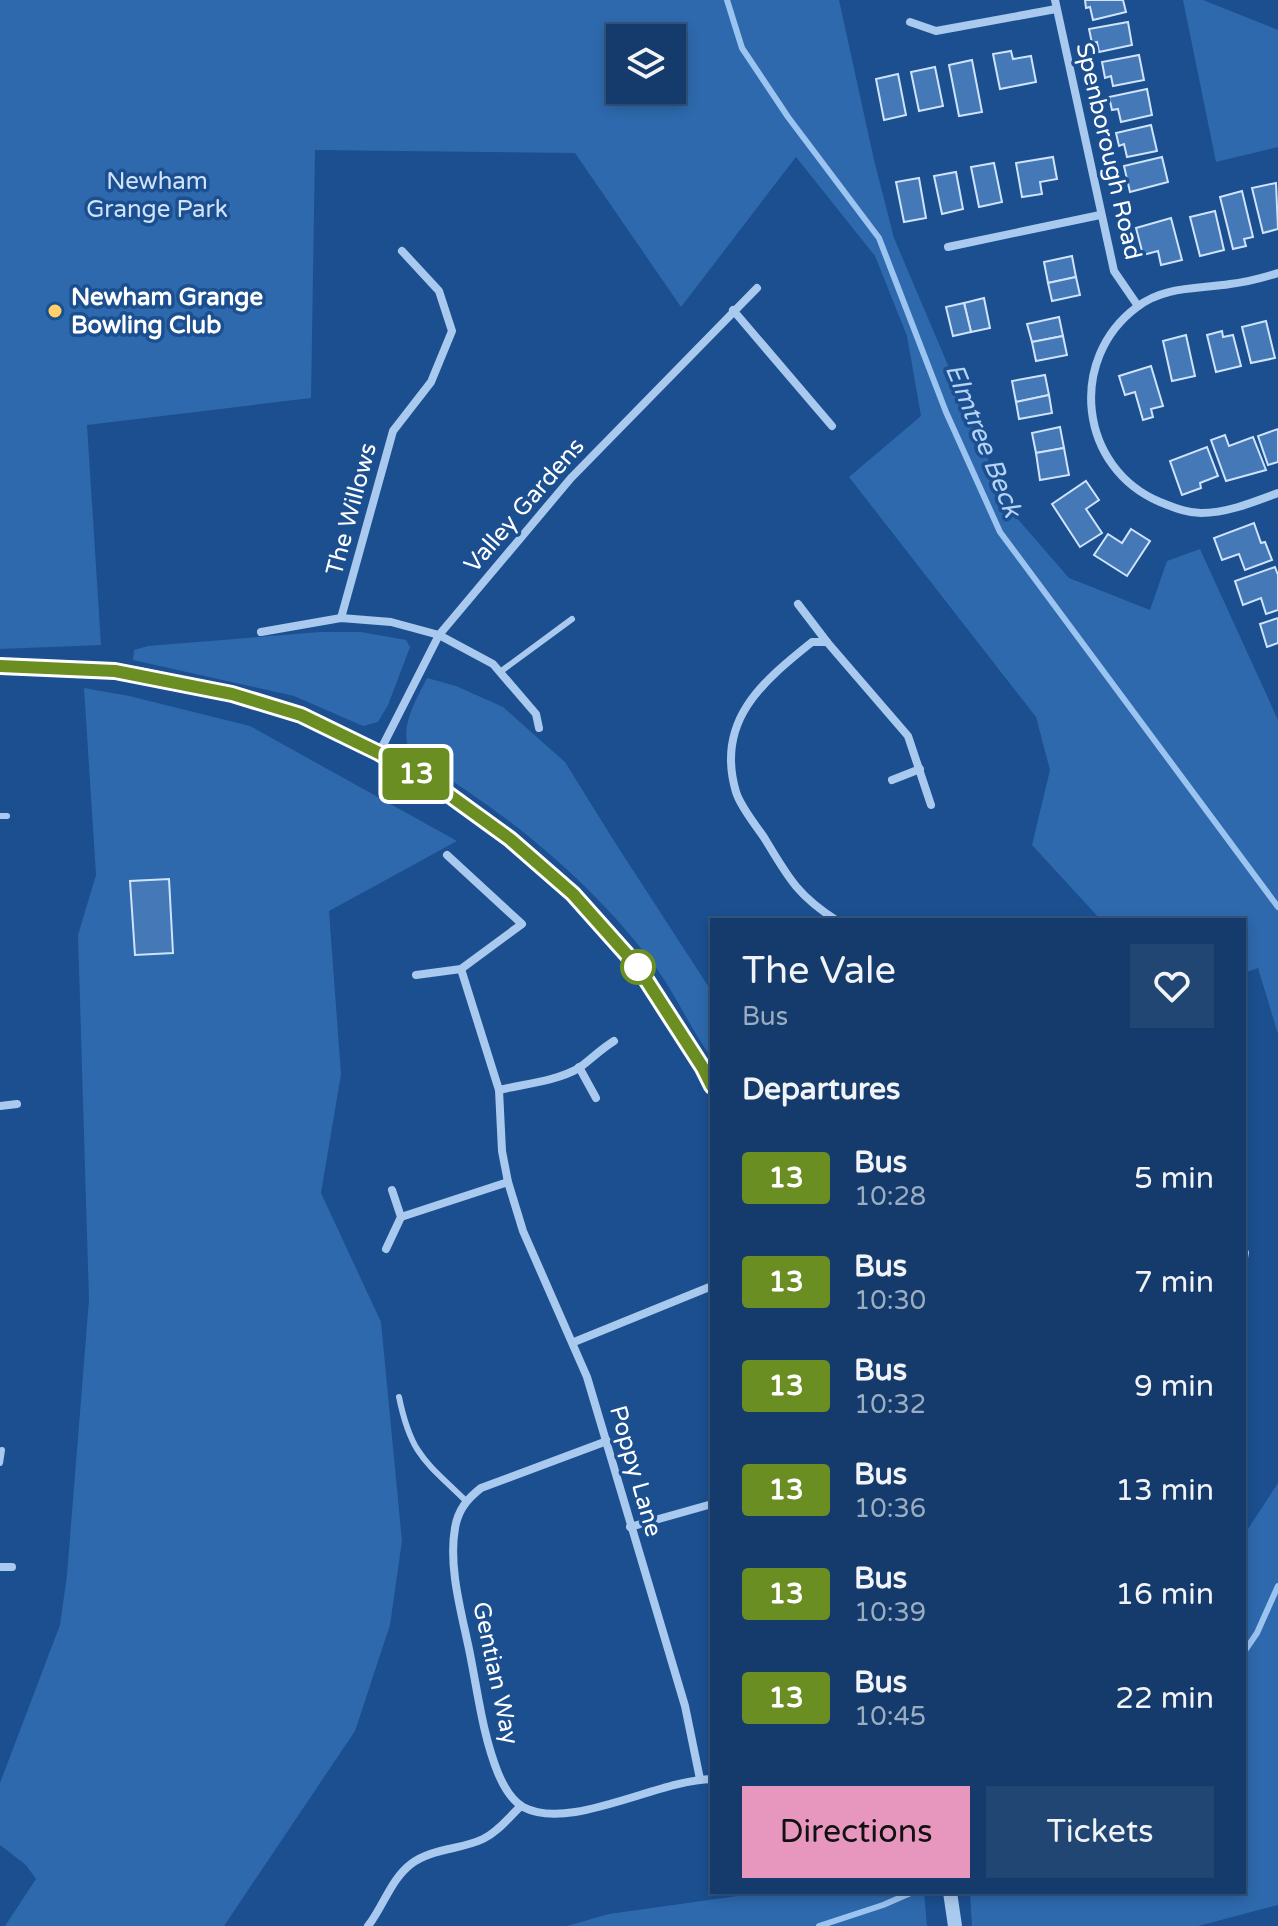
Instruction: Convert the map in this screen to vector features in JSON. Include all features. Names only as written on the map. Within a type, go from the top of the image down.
[{"type":"street","points":[[910,22],[936,31],[1056,4]]},
{"type":"street","name":"Spenborough Road","points":[[1056,4],[1114,271],[1138,306]]},
{"type":"street","points":[[948,247],[1100,215]]},
{"type":"street","name":"The Willows","points":[[341,618],[393,431],[431,382],[452,331],[439,291],[402,251]]},
{"type":"street","points":[[1278,273],[1231,284],[1159,294],[1138,306],[1117,324],[1100,351],[1093,375],[1091,402],[1095,433],[1109,463],[1132,487],[1179,510],[1200,513],[1221,511],[1278,493]]},
{"type":"street","name":"Valley Gardens","points":[[379,753],[439,635],[571,478],[757,288]]},
{"type":"street","points":[[733,310],[832,426]]},
{"type":"street","points":[[1267,497],[1278,501]]},
{"type":"street","points":[[798,604],[908,736],[931,805]]},
{"type":"street","points":[[261,632],[341,618],[391,622],[439,635],[493,664],[536,714],[539,728]]},
{"type":"street","points":[[827,642],[812,642],[760,686],[741,714],[730,750],[736,794],[796,890],[833,918]]},
{"type":"street","points":[[0,666],[128,673],[232,694],[301,715],[379,753],[448,794],[510,839],[573,894],[638,967],[710,1082]]},
{"type":"street","points":[[892,780],[920,769]]},
{"type":"street","points":[[416,975],[461,969],[522,924],[447,855]]},
{"type":"street","name":"Poppy Lane","points":[[461,969],[499,1090],[502,1151],[508,1182],[523,1231],[574,1342],[607,1441],[685,1706],[700,1779]]},
{"type":"street","points":[[499,1090],[579,1067],[614,1041]]},
{"type":"street","points":[[579,1067],[596,1098]]},
{"type":"street","points":[[0,1106],[17,1104]]},
{"type":"street","points":[[401,1217],[508,1182]]},
{"type":"street","points":[[386,1249],[401,1217],[392,1190]]},
{"type":"street","points":[[574,1342],[710,1287]]},
{"type":"street","points":[[465,1500],[481,1488],[607,1441]]},
{"type":"street","name":"Gentian Way","points":[[465,1500],[455,1525],[453,1555],[463,1619],[483,1722],[498,1774],[509,1794],[521,1806]]},
{"type":"street","points":[[630,1527],[710,1505]]},
{"type":"street","points":[[0,1567],[12,1567]]},
{"type":"street","points":[[368,1926],[399,1877],[412,1863],[435,1852],[480,1841],[492,1834],[521,1806],[544,1815],[567,1815],[655,1789],[710,1779]]},
{"type":"street","points":[[950,1894],[955,1926]]},
{"type":"lane","points":[[500,672],[572,619]]},
{"type":"lane","points":[[399,1397],[414,1447],[425,1462],[465,1500]]},
{"type":"lane","points":[[0,1463],[2,1450]]},
{"type":"green space","name":"Newham Grange Park","points":[[0,0],[839,0],[894,238],[1009,509],[1069,578],[1150,610],[1167,561],[1200,549],[1278,720],[1278,1034],[1258,968],[1246,972],[1246,918],[1099,918],[1032,845],[1050,770],[1036,717],[849,477],[921,416],[907,336],[875,256],[796,157],[681,307],[575,153],[315,150],[311,398],[87,425],[101,645],[0,649]]},
{"type":"green space","points":[[1183,0],[1203,0],[1278,30],[1278,147],[1216,162]]},
{"type":"green space","points":[[320,632],[361,632],[406,640],[410,647],[388,705],[378,722],[363,726],[294,696],[133,660],[134,650],[148,646]]},
{"type":"green space","points":[[427,678],[456,686],[503,707],[565,762],[710,989],[710,1055],[657,969],[604,906],[513,824],[412,756],[406,736],[413,707]]},
{"type":"green space","points":[[84,688],[250,726],[457,841],[329,911],[341,1074],[321,1193],[381,1322],[402,1541],[390,1625],[355,1731],[224,1926],[5,1926],[36,1879],[26,1865],[0,1845],[0,1783],[60,1625],[67,1575],[89,1300],[78,935],[96,875]]},
{"type":"green space","points":[[1278,1483],[1278,1905],[1198,1926],[972,1926],[970,1894],[1246,1894],[1246,1532]]},
{"type":"green space","points":[[751,1894],[924,1894],[927,1926],[567,1926],[609,1914]]},
{"type":"building","points":[[1085,0],[1123,0],[1126,12],[1093,20]]},
{"type":"building","points":[[1128,22],[1132,45],[1099,52],[1097,42],[1092,43],[1089,29]]},
{"type":"building","points":[[1011,51],[1013,59],[1031,56],[1036,82],[1000,89],[993,54]]},
{"type":"building","points":[[1139,55],[1144,80],[1113,86],[1111,76],[1105,78],[1102,62]]},
{"type":"building","points":[[972,60],[982,112],[959,116],[949,65]]},
{"type":"building","points":[[935,67],[943,106],[919,111],[911,72]]},
{"type":"building","points":[[898,74],[906,115],[884,120],[876,79]]},
{"type":"building","points":[[1147,89],[1152,115],[1121,122],[1118,109],[1112,110],[1109,97]]},
{"type":"building","points":[[1151,125],[1157,151],[1127,157],[1124,144],[1119,146],[1116,133]]},
{"type":"building","points":[[1053,157],[1057,179],[1040,182],[1042,194],[1022,197],[1016,163]]},
{"type":"building","points":[[1162,157],[1168,182],[1130,192],[1124,166]]},
{"type":"building","points":[[994,163],[1002,202],[979,207],[971,167]]},
{"type":"building","points":[[956,172],[963,209],[942,214],[934,176]]},
{"type":"building","points":[[919,178],[926,218],[904,222],[896,182]]},
{"type":"building","points":[[1276,183],[1278,229],[1263,233],[1252,188]]},
{"type":"building","points":[[1242,191],[1253,237],[1244,239],[1246,246],[1233,249],[1220,197]]},
{"type":"building","points":[[1215,211],[1224,250],[1200,256],[1190,217]]},
{"type":"building","points":[[1171,218],[1182,260],[1161,265],[1158,251],[1143,255],[1136,228]]},
{"type":"building","points":[[1072,256],[1076,277],[1048,283],[1044,262]]},
{"type":"building","points":[[1076,277],[1080,295],[1052,301],[1048,283]]},
{"type":"building","points":[[984,298],[990,328],[971,332],[964,303]]},
{"type":"building","points":[[964,303],[971,332],[953,336],[946,307]]},
{"type":"building","points":[[1059,317],[1063,336],[1032,342],[1027,324]]},
{"type":"building","points":[[1266,321],[1275,358],[1251,363],[1242,327]]},
{"type":"building","points":[[1222,331],[1223,337],[1233,335],[1241,366],[1216,372],[1207,335]]},
{"type":"building","points":[[1186,335],[1195,376],[1172,381],[1163,341]]},
{"type":"building","points":[[1063,336],[1067,355],[1036,361],[1032,342]]},
{"type":"building","points":[[1151,366],[1163,406],[1151,409],[1153,417],[1143,420],[1135,392],[1125,395],[1119,376]]},
{"type":"building","points":[[1045,375],[1049,395],[1016,402],[1012,381]]},
{"type":"building","points":[[1049,395],[1052,413],[1019,419],[1016,402]]},
{"type":"building","points":[[1060,427],[1064,448],[1036,453],[1032,433]]},
{"type":"building","points":[[1278,429],[1278,462],[1268,465],[1258,436]]},
{"type":"building","points":[[1225,435],[1229,446],[1253,437],[1266,470],[1226,481],[1211,440]]},
{"type":"building","points":[[1207,447],[1218,476],[1200,483],[1201,488],[1182,495],[1170,461]]},
{"type":"building","points":[[1064,448],[1069,475],[1040,480],[1036,453]]},
{"type":"building","points":[[1086,481],[1099,500],[1086,509],[1102,533],[1080,547],[1052,504]]},
{"type":"building","points":[[1254,523],[1261,543],[1265,542],[1272,560],[1245,570],[1239,554],[1222,560],[1214,538]]},
{"type":"building","points":[[1131,529],[1150,541],[1127,576],[1094,555],[1108,534],[1122,543]]},
{"type":"building","points":[[1275,567],[1278,575],[1278,610],[1266,614],[1261,598],[1243,605],[1235,581]]},
{"type":"building","points":[[1278,618],[1278,643],[1267,647],[1260,624]]},
{"type":"building","points":[[169,879],[173,953],[135,955],[130,881]]},
{"type":"waterway","name":"Elmtree Beck","points":[[727,0],[742,48],[788,117],[879,238],[946,412],[1000,532],[1278,907]]},
{"type":"waterway","points":[[1246,1649],[1257,1633],[1278,1586]]},
{"type":"waterway","points":[[819,1926],[908,1894]]},
{"type":"bus line","name":"13","points":[[0,666],[66,667],[140,674],[232,694],[301,715],[379,753],[448,794],[510,839],[573,894],[638,967],[710,1082]]},
{"type":"place","name":"Newham Grange Bowling Club","points":[[55,311]]}]
